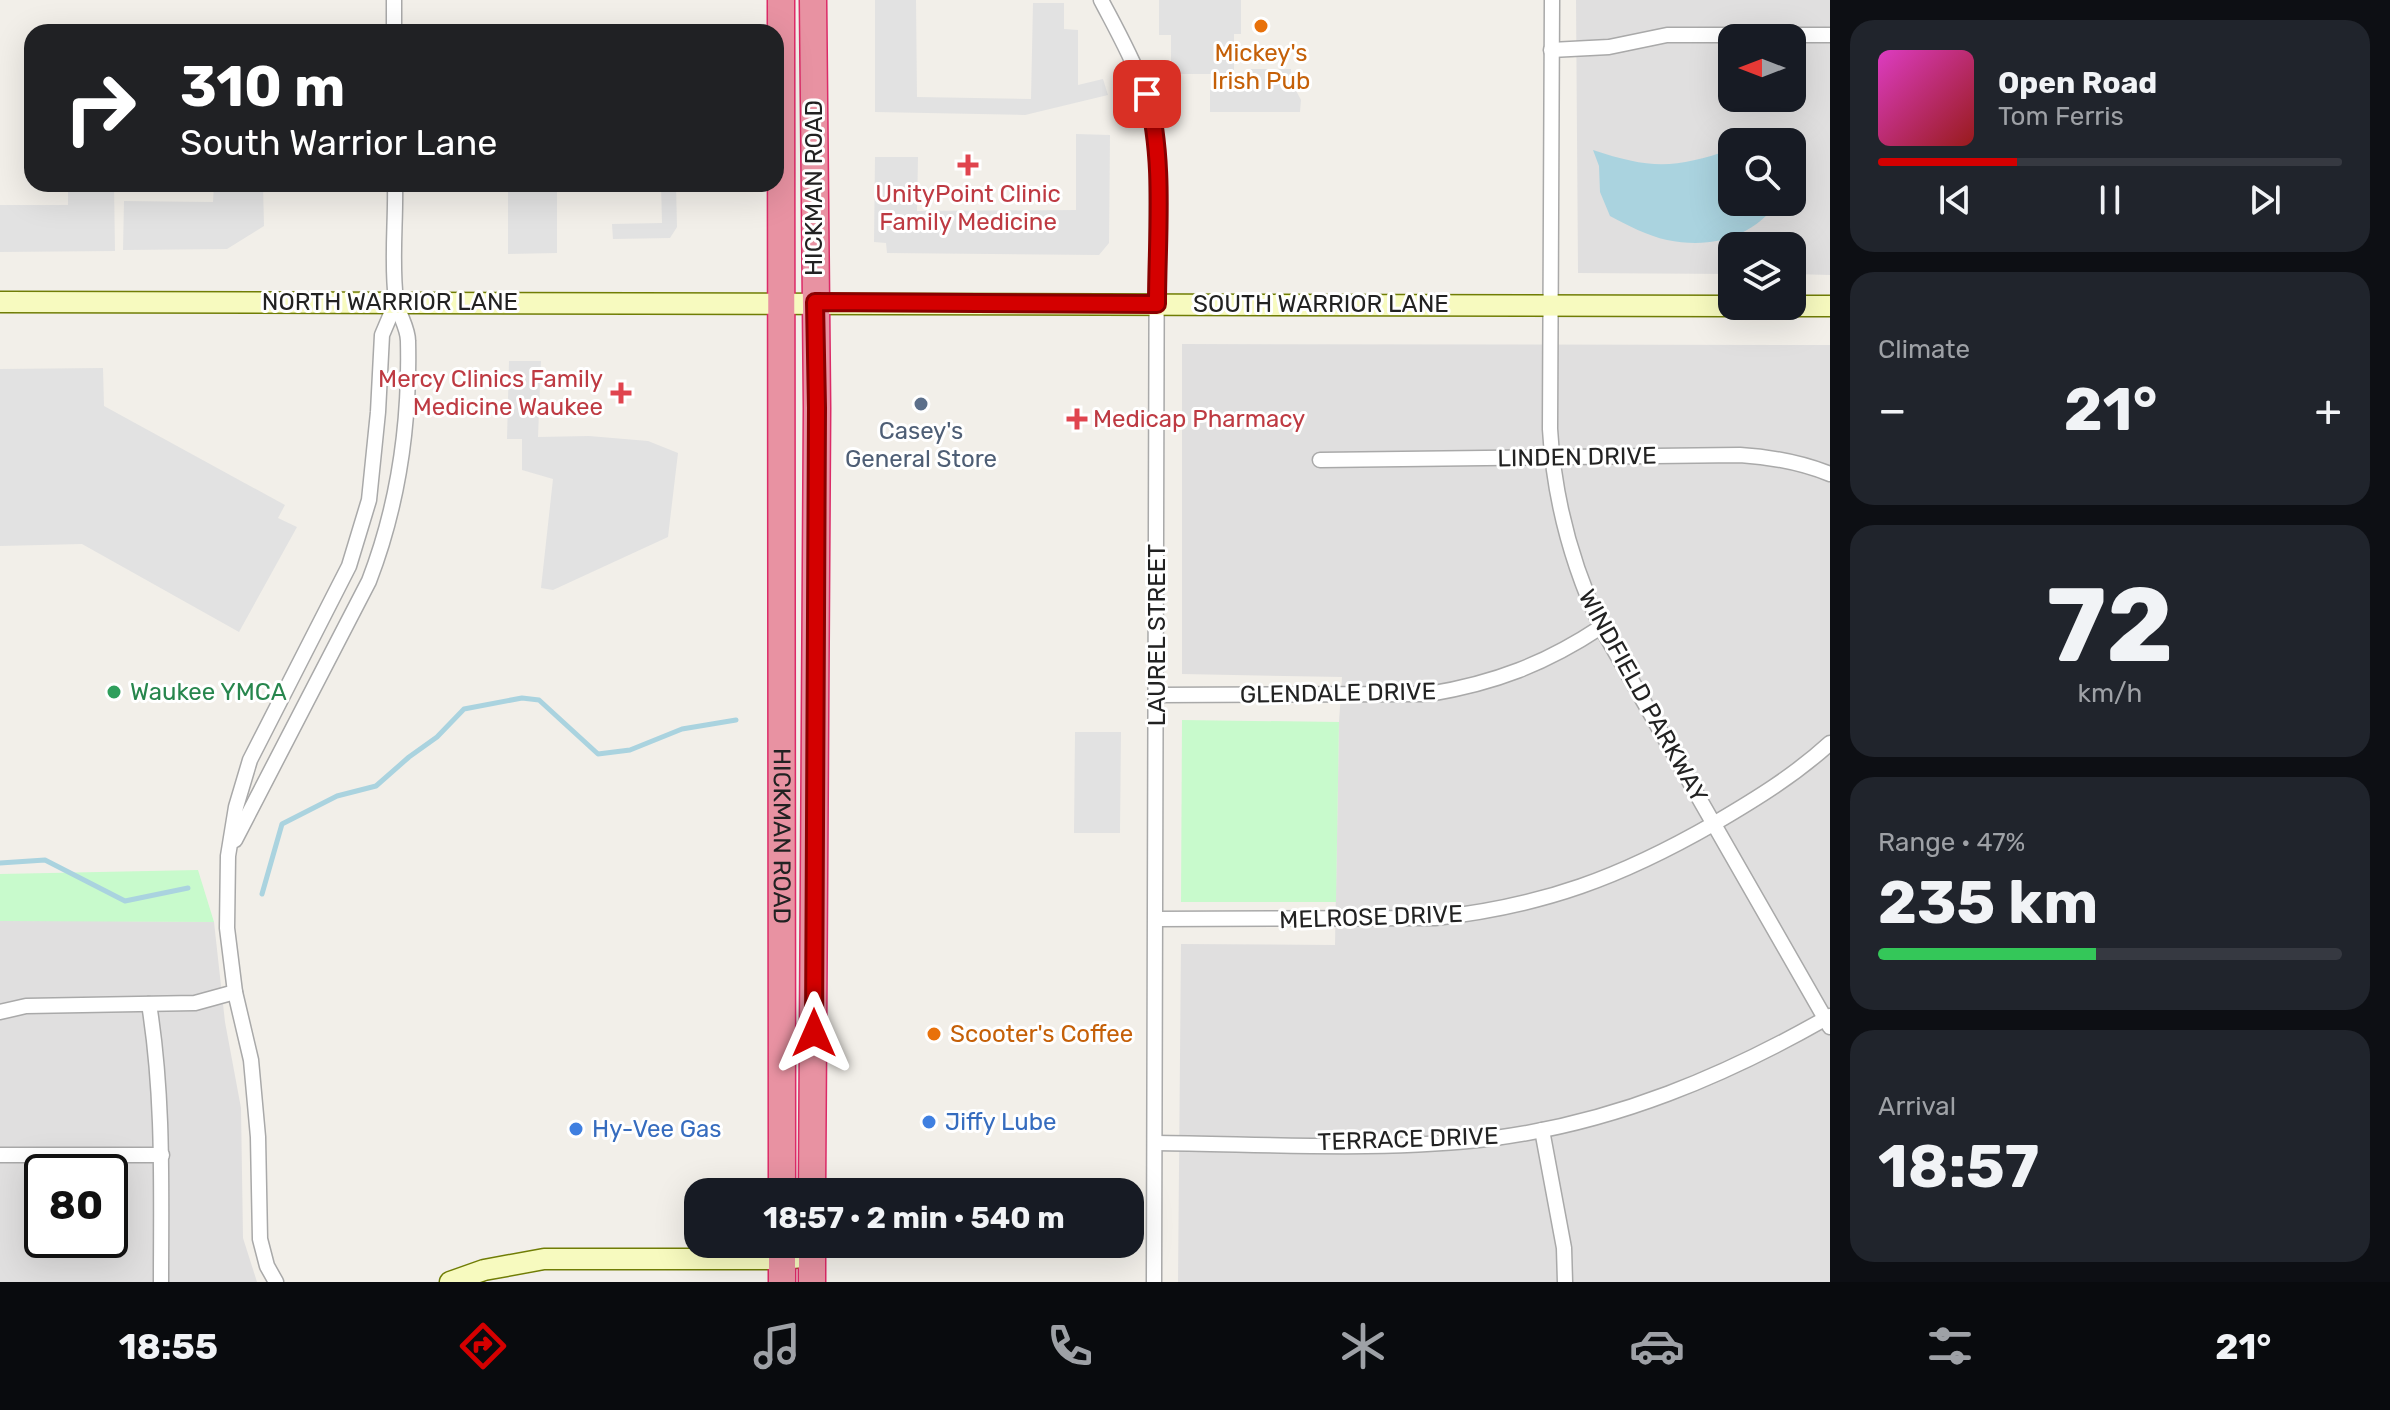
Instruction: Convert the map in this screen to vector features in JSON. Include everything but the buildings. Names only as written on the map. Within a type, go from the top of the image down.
[{"type":"highway","name":"HICKMAN ROAD","points":[[781,0],[781,24]]},
{"type":"highway","name":"HICKMAN ROAD","points":[[812,1178],[817,424],[813,0]]},
{"type":"highway","name":"HICKMAN ROAD","points":[[780,192],[782,1178]]},
{"type":"street","points":[[394,0],[394,24]]},
{"type":"street","name":"LAUREL STREET","points":[[1101,0],[1139,71],[1155,130],[1157,695],[1154,1282]]},
{"type":"street","name":"WINDFIELD PARKWAY","points":[[1552,0],[1552,457],[1562,525],[1572,559],[1601,627],[1828,1020]]},
{"type":"street","points":[[1551,50],[1609,47],[1667,35],[1830,35]]},
{"type":"street","points":[[228,856],[348,626],[383,544],[399,484],[405,435],[408,336],[396,302],[395,192]]},
{"type":"street","name":"NORTH WARRIOR LANE","points":[[0,302],[815,302]]},
{"type":"street","points":[[276,1282],[267,1266],[260,1239],[258,1137],[251,1060],[235,992],[227,928],[228,856],[236,807],[250,760],[349,566],[369,500],[382,335],[396,302]]},
{"type":"street","name":"SOUTH WARRIOR LANE","points":[[815,302],[1718,306]]},
{"type":"street","points":[[1806,306],[1830,306]]},
{"type":"street","name":"LINDEN DRIVE","points":[[1320,460],[1769,456],[1830,474]]},
{"type":"street","name":"GLENDALE DRIVE","points":[[1157,695],[1429,694],[1467,688],[1515,673],[1569,648],[1601,627]]},
{"type":"street","name":"MELROSE DRIVE","points":[[1156,919],[1389,920],[1481,913],[1532,903],[1630,869],[1714,824],[1778,785],[1830,743]]},
{"type":"street","points":[[0,1012],[26,1006],[195,1003],[235,992]]},
{"type":"street","points":[[149,1004],[159,1062],[161,1282]]},
{"type":"street","name":"TERRACE DRIVE","points":[[1155,1143],[1437,1143],[1542,1130],[1656,1100],[1714,1077],[1828,1020]]},
{"type":"street","points":[[1542,1130],[1564,1248],[1565,1282]]},
{"type":"street","points":[[0,1155],[162,1155]]},
{"type":"street","points":[[450,1282],[484,1270],[544,1259],[812,1261]]},
{"type":"shaded area","points":[[875,0],[916,0],[917,97],[1031,99],[1033,3],[1064,3],[1064,29],[1078,30],[1078,85],[1103,79],[1108,95],[1025,115],[875,112]]},
{"type":"shaded area","points":[[1159,0],[1241,0],[1241,34],[1234,34],[1234,74],[1171,74],[1171,35],[1159,35]]},
{"type":"shaded area","points":[[1576,0],[1830,0],[1830,275],[1806,274],[1806,232],[1718,232],[1718,274],[1578,273]]},
{"type":"shaded area","points":[[1250,69],[1291,69],[1291,81],[1301,100],[1300,112],[1210,112],[1210,90],[1249,90]]},
{"type":"shaded area","points":[[1076,134],[1110,135],[1109,243],[1099,255],[887,253],[886,243],[874,242],[875,157],[918,157],[917,211],[1076,210]]},
{"type":"shaded area","points":[[68,192],[114,192],[115,251],[0,252],[0,205],[68,205]]},
{"type":"shaded area","points":[[214,192],[263,192],[264,226],[227,249],[123,250],[124,201],[213,202]]},
{"type":"shaded area","points":[[508,192],[557,192],[557,253],[508,254]]},
{"type":"shaded area","points":[[661,192],[676,192],[677,227],[670,238],[613,239],[612,224],[662,223]]},
{"type":"shaded area","points":[[1182,344],[1830,345],[1830,1282],[1178,1282],[1181,944],[1335,945],[1342,677],[1182,674]]},
{"type":"shaded area","points":[[509,361],[541,361],[538,437],[589,436],[648,441],[678,453],[668,537],[553,590],[541,588],[553,479],[522,470],[522,439],[507,439]]},
{"type":"shaded area","points":[[103,368],[104,406],[285,505],[278,518],[297,527],[239,632],[82,544],[0,546],[0,369]]},
{"type":"shaded area","points":[[1075,732],[1121,732],[1120,833],[1074,833]]},
{"type":"shaded area","points":[[0,921],[214,922],[225,1022],[241,1108],[243,1238],[257,1282],[0,1282]]},
{"type":"green space","points":[[1182,720],[1339,722],[1336,902],[1181,902]]},
{"type":"green space","points":[[198,870],[214,922],[0,921],[0,874]]},
{"type":"water","points":[[1593,150],[1647,163],[1694,160],[1718,153],[1718,216],[1766,216],[1743,232],[1718,232],[1718,240],[1715,241],[1683,242],[1652,236],[1610,216],[1600,192],[1599,166]]},
{"type":"waterway","points":[[262,894],[282,824],[337,796],[376,786],[437,737],[464,709],[522,698],[539,700],[598,754],[630,750],[682,729],[736,720]]},
{"type":"waterway","points":[[0,863],[45,860],[125,901],[188,888]]},
{"type":"place","name":"Mickey's Irish Pub","points":[[1261,26]]},
{"type":"place","name":"UnityPoint Clinic Family Medicine","points":[[968,165]]},
{"type":"place","name":"Mercy Clinics Family Medicine Waukee","points":[[621,393]]},
{"type":"place","name":"Casey's General Store","points":[[921,404]]},
{"type":"place","name":"Medicap Pharmacy","points":[[1077,419]]},
{"type":"place","name":"Waukee YMCA","points":[[114,692]]},
{"type":"place","name":"Scooter's Coffee","points":[[934,1034]]},
{"type":"place","name":"Jiffy Lube","points":[[929,1122]]},
{"type":"place","name":"Hy-Vee Gas","points":[[576,1129]]},
{"type":"route","points":[[814,1033],[815,302],[1157,304],[1157,159],[1155,130],[1147,94]]}]
